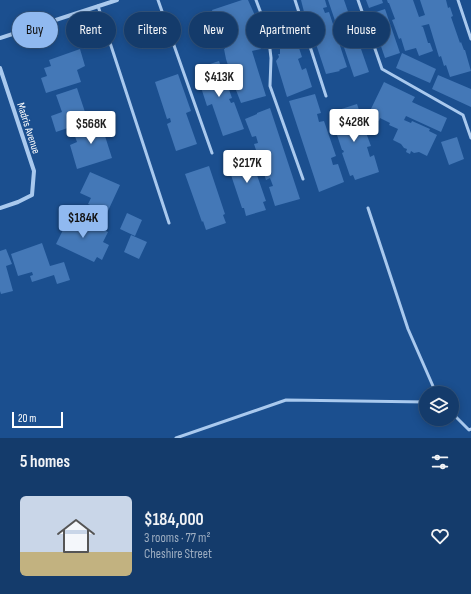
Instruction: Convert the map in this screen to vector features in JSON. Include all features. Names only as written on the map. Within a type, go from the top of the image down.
[{"type":"street","points":[[0,38],[117,0]]},
{"type":"street","name":"Madris Avenue","points":[[0,68],[34,171],[32,194],[18,202],[0,208]]},
{"type":"lane","points":[[158,0],[212,153]]},
{"type":"lane","points":[[256,0],[268,32],[271,58],[270,86],[303,179]]},
{"type":"lane","points":[[295,0],[326,96]]},
{"type":"lane","points":[[358,0],[382,69],[463,115],[471,138]]},
{"type":"lane","points":[[458,0],[471,39]]},
{"type":"lane","points":[[98,6],[169,223]]},
{"type":"lane","points":[[368,208],[408,329],[433,386]]},
{"type":"lane","points":[[176,438],[286,400],[419,402]]},
{"type":"lane","points":[[459,420],[469,430],[471,429]]},
{"type":"building","points":[[242,0],[248,0],[253,12],[246,12],[246,48],[261,48],[252,51],[266,96],[241,103],[234,85],[239,83],[237,76],[232,78],[224,49],[238,48],[238,12],[213,12],[212,10]]},
{"type":"building","points":[[301,0],[325,0],[327,7],[323,8],[325,12],[304,12]]},
{"type":"building","points":[[328,0],[344,0],[348,12],[333,12],[333,15]]},
{"type":"building","points":[[366,0],[382,0],[383,3],[369,8]]},
{"type":"building","points":[[387,0],[413,0],[419,17],[425,15],[420,0],[446,0],[448,8],[450,7],[453,16],[451,17],[460,43],[461,42],[465,50],[471,71],[450,77],[446,65],[444,66],[441,56],[439,57],[429,24],[421,26],[423,27],[428,43],[430,43],[433,51],[419,56],[416,48],[405,51],[401,38],[399,39],[392,20],[395,19]]},
{"type":"building","points":[[385,9],[386,12],[376,12]]},
{"type":"building","points":[[329,12],[333,24],[333,48],[341,48],[347,67],[339,70],[340,71],[326,74],[317,48],[325,48],[325,13]]},
{"type":"building","points":[[390,24],[400,53],[385,58],[382,48],[390,48]]},
{"type":"building","points":[[280,48],[299,48],[302,57],[298,59],[302,70],[306,68],[312,87],[287,97],[276,61],[279,57],[278,54],[280,54]]},
{"type":"building","points":[[344,48],[361,48],[369,72],[354,77]]},
{"type":"building","points":[[80,49],[85,66],[77,70],[81,82],[46,93],[41,78],[47,76],[44,68],[51,66],[49,60]]},
{"type":"building","points":[[402,53],[436,69],[430,83],[396,68]]},
{"type":"building","points":[[219,61],[232,98],[229,99],[231,103],[234,102],[244,129],[223,136],[212,104],[207,106],[195,69]]},
{"type":"building","points":[[178,74],[191,111],[186,113],[197,144],[176,151],[167,124],[171,122],[170,118],[167,119],[155,82]]},
{"type":"building","points":[[438,75],[471,89],[471,107],[432,89]]},
{"type":"building","points":[[384,82],[415,97],[412,102],[447,118],[441,132],[406,116],[404,120],[411,123],[412,121],[430,129],[429,131],[437,135],[427,156],[419,152],[414,153],[411,151],[410,154],[406,152],[407,149],[393,140],[398,129],[389,125],[390,123],[380,118],[379,121],[370,116],[371,114],[369,113]]},
{"type":"building","points":[[77,88],[88,121],[56,132],[51,116],[62,112],[56,95]]},
{"type":"building","points":[[315,94],[321,113],[317,114],[319,122],[324,121],[336,156],[331,158],[333,165],[338,164],[344,182],[319,192],[289,101]]},
{"type":"building","points":[[357,104],[362,119],[358,120],[362,131],[365,130],[371,146],[367,147],[370,157],[374,155],[379,172],[355,180],[353,175],[350,176],[342,153],[344,152],[334,126],[337,125],[336,123],[333,124],[330,115],[333,114],[332,112]]},
{"type":"building","points":[[270,108],[300,199],[275,206],[269,187],[273,186],[270,178],[266,180],[254,144],[258,143],[256,136],[252,137],[245,119]]},
{"type":"building","points":[[106,120],[111,135],[105,136],[112,158],[77,169],[70,145],[77,142],[73,131]]},
{"type":"building","points":[[457,137],[464,159],[449,165],[441,142]]},
{"type":"building","points":[[249,152],[266,201],[263,202],[266,210],[246,216],[226,160]]},
{"type":"building","points":[[209,166],[225,214],[223,215],[226,223],[206,230],[185,174]]},
{"type":"building","points":[[90,172],[120,185],[107,213],[88,204],[91,198],[80,193]]},
{"type":"building","points":[[127,213],[142,220],[135,236],[120,229]]},
{"type":"building","points":[[70,215],[108,232],[103,242],[109,245],[102,260],[97,257],[94,262],[56,244],[65,226],[63,225],[67,217]]},
{"type":"building","points":[[131,235],[147,242],[139,259],[124,252]]},
{"type":"building","points":[[42,243],[50,266],[64,262],[70,280],[57,284],[54,275],[32,282],[30,276],[33,275],[32,272],[18,276],[11,254]]},
{"type":"building","points":[[6,249],[12,264],[6,266],[13,291],[1,294],[0,251]]}]
